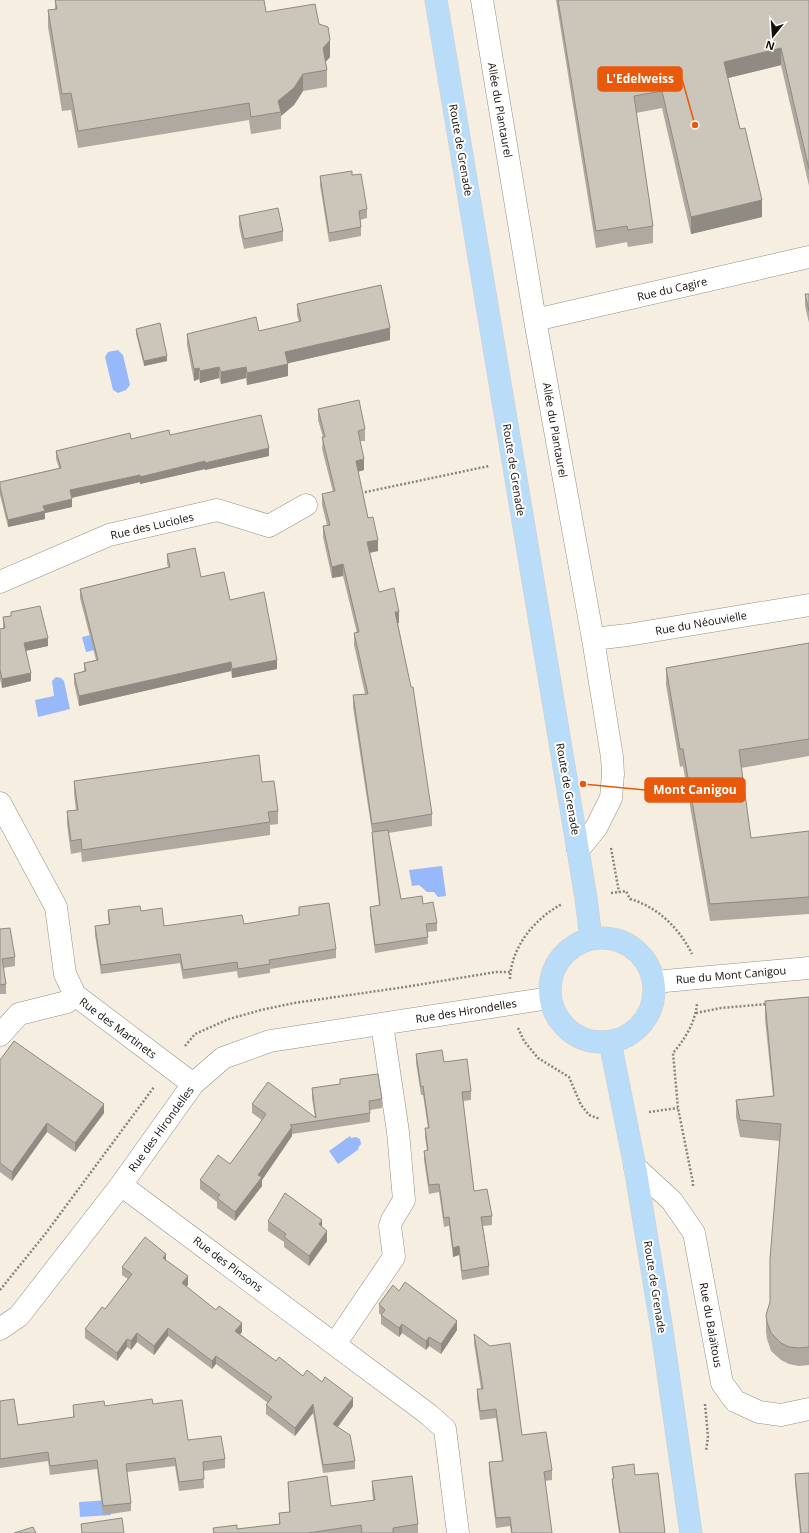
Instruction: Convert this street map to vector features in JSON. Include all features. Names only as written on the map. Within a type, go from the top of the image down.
[{"type":"main road","name":"Route de Grenade","points":[[436,0],[578,850],[591,939]]},
{"type":"main road","points":[[591,939],[612,939],[632,947],[646,962],[654,982],[654,997],[649,1013],[640,1026],[628,1035],[610,1042],[596,1042],[580,1037],[566,1027],[556,1014],[550,998],[551,978],[559,960],[573,947],[591,939]]},
{"type":"main road","name":"Route de Grenade","points":[[610,1042],[635,1167],[662,1324],[691,1533]]},
{"type":"street","name":"Allée du Plantaurel","points":[[482,0],[535,320],[593,639],[612,757],[613,774],[611,798],[596,828],[578,850]]},
{"type":"street","name":"Rue du Cagire","points":[[535,320],[809,257]]},
{"type":"street","name":"Rue des Lucioles","points":[[0,582],[109,535],[217,510],[269,526],[306,506]]},
{"type":"street","name":"Rue du Néouvielle","points":[[593,639],[628,635],[809,605]]},
{"type":"street","name":"Rue des Martinets","points":[[0,803],[56,907],[66,974],[75,995],[193,1084]]},
{"type":"street","name":"Rue du Mont Canigou","points":[[654,982],[809,968]]},
{"type":"street","points":[[0,1035],[19,1014],[67,1002],[75,995]]},
{"type":"street","name":"Rue des Hirondelles","points":[[0,1329],[19,1316],[121,1185],[193,1084],[223,1058],[270,1041],[550,998]]},
{"type":"street","points":[[335,1344],[394,1257],[390,1226],[404,1200],[398,1132],[382,1024]]},
{"type":"street","name":"Rue du Balaïtous","points":[[635,1167],[672,1201],[694,1232],[722,1383],[735,1401],[760,1412],[781,1415],[809,1409]]},
{"type":"street","name":"Rue des Pinsons","points":[[121,1185],[428,1414],[445,1429],[458,1533]]},
{"type":"path","points":[[360,494],[490,466]]},
{"type":"path","points":[[610,840],[619,892],[626,891],[630,898],[642,902],[665,918],[680,933],[693,959]]},
{"type":"path","points":[[510,987],[510,972],[515,954],[528,932],[548,911],[562,904]]},
{"type":"path","points":[[180,1052],[195,1034],[229,1019],[261,1010],[294,1003],[496,972],[510,972]]},
{"type":"path","points":[[692,1191],[693,1183],[678,1108],[673,1053],[686,1038],[696,1013],[698,999]]},
{"type":"path","points":[[696,1013],[721,1008],[772,1003]]},
{"type":"path","points":[[516,1024],[524,1041],[538,1058],[569,1077],[581,1105],[589,1115],[602,1119]]},
{"type":"path","points":[[0,1290],[46,1233],[157,1083]]},
{"type":"path","points":[[644,1112],[678,1108]]},
{"type":"water","points":[[118,350],[123,355],[130,385],[126,390],[118,393],[113,390],[105,357],[108,352]]},
{"type":"water","points":[[121,628],[125,644],[86,652],[82,637]]},
{"type":"water","points":[[56,677],[61,678],[64,681],[70,709],[38,717],[35,700],[54,696],[52,681]]},
{"type":"water","points":[[442,866],[446,896],[438,897],[434,892],[427,892],[419,885],[412,886],[409,870]]},
{"type":"water","points":[[350,1136],[351,1138],[356,1137],[360,1139],[361,1144],[358,1148],[359,1149],[338,1164],[329,1151]]},
{"type":"water","points":[[110,1500],[111,1515],[80,1517],[79,1502]]},
{"type":"building","points":[[55,0],[264,0],[266,12],[315,4],[319,24],[328,27],[330,40],[323,48],[327,70],[303,74],[294,88],[278,101],[281,112],[251,117],[249,103],[78,131],[71,93],[62,94],[48,10],[57,9]]},
{"type":"building","points":[[558,0],[809,0],[809,169],[781,48],[724,62],[740,129],[745,128],[762,200],[691,217],[662,91],[634,96],[653,226],[628,230],[627,226],[596,231]]},
{"type":"building","points":[[352,171],[352,175],[361,174],[367,209],[359,211],[361,227],[329,233],[320,176]]},
{"type":"building","points":[[278,208],[283,231],[244,239],[239,216]]},
{"type":"building","points":[[381,285],[390,328],[285,352],[288,364],[247,373],[246,367],[221,372],[219,367],[200,371],[199,368],[194,369],[187,334],[256,317],[259,331],[301,321],[297,304]]},
{"type":"building","points":[[805,294],[809,294],[809,311]]},
{"type":"building","points":[[160,323],[167,356],[144,361],[136,329]]},
{"type":"building","points":[[359,400],[365,429],[358,431],[364,459],[356,461],[368,518],[373,517],[378,540],[367,542],[379,592],[394,588],[399,612],[395,612],[411,687],[413,687],[432,814],[372,824],[353,695],[368,694],[354,633],[359,632],[343,564],[332,567],[323,526],[330,525],[322,494],[335,491],[322,437],[325,437],[318,409]]},
{"type":"building","points":[[261,415],[269,448],[205,463],[205,461],[140,477],[140,475],[70,490],[72,499],[43,506],[45,511],[8,520],[0,482],[61,468],[56,451],[130,433],[131,439],[169,430],[170,435]]},
{"type":"building","points":[[195,548],[201,577],[224,572],[230,600],[264,592],[277,660],[232,669],[231,662],[79,696],[74,674],[86,671],[84,663],[98,660],[80,589],[170,567],[167,554]]},
{"type":"building","points":[[40,606],[48,638],[24,643],[31,673],[2,679],[0,670],[0,629],[5,628],[3,617],[11,616],[11,612]]},
{"type":"building","points":[[809,643],[809,739],[739,750],[751,838],[809,831],[809,897],[710,904],[683,749],[680,749],[666,668]]},
{"type":"building","points":[[259,755],[262,782],[274,781],[278,811],[268,812],[270,822],[82,850],[81,839],[71,841],[67,811],[78,810],[74,781]]},
{"type":"building","points":[[388,830],[401,899],[422,896],[423,904],[433,902],[437,923],[426,924],[428,937],[375,945],[370,907],[380,905],[372,832]]},
{"type":"building","points":[[329,903],[336,949],[269,960],[270,964],[238,969],[237,962],[183,970],[180,954],[101,965],[95,926],[110,924],[108,910],[140,906],[141,911],[162,908],[164,926],[242,915],[244,924],[299,915],[299,907]]},
{"type":"building","points":[[10,928],[15,957],[2,959],[6,984],[0,985],[0,929]]},
{"type":"building","points":[[809,997],[809,1347],[799,1348],[789,1347],[781,1343],[771,1333],[766,1315],[770,1302],[770,1259],[781,1124],[740,1120],[736,1100],[774,1096],[765,1001]]},
{"type":"building","points":[[14,1041],[104,1104],[75,1143],[47,1123],[12,1172],[0,1163],[0,1060]]},
{"type":"building","points":[[442,1050],[444,1062],[467,1059],[471,1091],[462,1092],[474,1191],[487,1189],[492,1216],[481,1217],[489,1266],[462,1271],[459,1246],[453,1248],[449,1217],[444,1218],[439,1184],[429,1185],[424,1151],[428,1150],[425,1128],[429,1128],[423,1086],[421,1087],[416,1054]]},
{"type":"building","points":[[378,1074],[382,1099],[369,1101],[370,1113],[290,1125],[292,1127],[258,1175],[262,1177],[235,1212],[217,1198],[220,1195],[200,1180],[218,1155],[230,1164],[255,1130],[266,1114],[252,1104],[268,1082],[316,1118],[312,1088],[340,1084],[340,1079]]},
{"type":"building","points":[[285,1193],[322,1220],[319,1224],[327,1231],[309,1256],[284,1237],[286,1234],[268,1221]]},
{"type":"building","points":[[145,1237],[166,1254],[163,1258],[188,1276],[182,1283],[216,1310],[219,1306],[242,1323],[235,1331],[276,1361],[279,1357],[303,1376],[307,1370],[322,1382],[325,1377],[353,1398],[333,1424],[350,1435],[355,1461],[323,1465],[313,1404],[295,1428],[266,1405],[272,1397],[216,1356],[212,1361],[168,1328],[154,1346],[137,1333],[131,1341],[127,1339],[117,1353],[85,1329],[102,1307],[105,1309],[132,1274],[122,1267]]},
{"type":"building","points":[[405,1282],[457,1321],[441,1344],[429,1337],[426,1341],[402,1324],[399,1328],[381,1315],[385,1310],[379,1304],[393,1285],[399,1291]]},
{"type":"building","points":[[474,1334],[490,1346],[510,1343],[522,1435],[546,1432],[552,1470],[544,1472],[552,1533],[512,1533],[510,1517],[496,1518],[489,1462],[503,1461],[496,1409],[480,1411],[477,1389],[483,1389]]},
{"type":"building","points":[[14,1399],[18,1425],[74,1417],[73,1405],[104,1401],[105,1406],[152,1399],[153,1404],[182,1400],[188,1440],[221,1436],[225,1459],[203,1462],[204,1479],[179,1482],[175,1458],[126,1464],[131,1503],[103,1506],[97,1460],[50,1466],[48,1452],[0,1459],[0,1401]]},
{"type":"building","points":[[634,1464],[635,1475],[658,1473],[665,1533],[620,1533],[612,1479],[614,1478],[612,1467]]},
{"type":"building","points":[[809,1473],[809,1533],[801,1533],[795,1474]]},
{"type":"building","points":[[327,1476],[331,1506],[375,1500],[372,1481],[412,1476],[418,1524],[393,1528],[393,1533],[362,1533],[361,1525],[308,1533],[214,1533],[213,1528],[237,1525],[237,1529],[280,1524],[279,1513],[290,1512],[288,1482]]},
{"type":"building","points":[[122,1518],[124,1533],[82,1533],[81,1524]]},
{"type":"building","points":[[33,1527],[36,1533],[14,1533]]},
{"type":"place","name":"L'Edelweiss","points":[[695,125]]},
{"type":"place","name":"Mont Canigou","points":[[583,784]]}]
